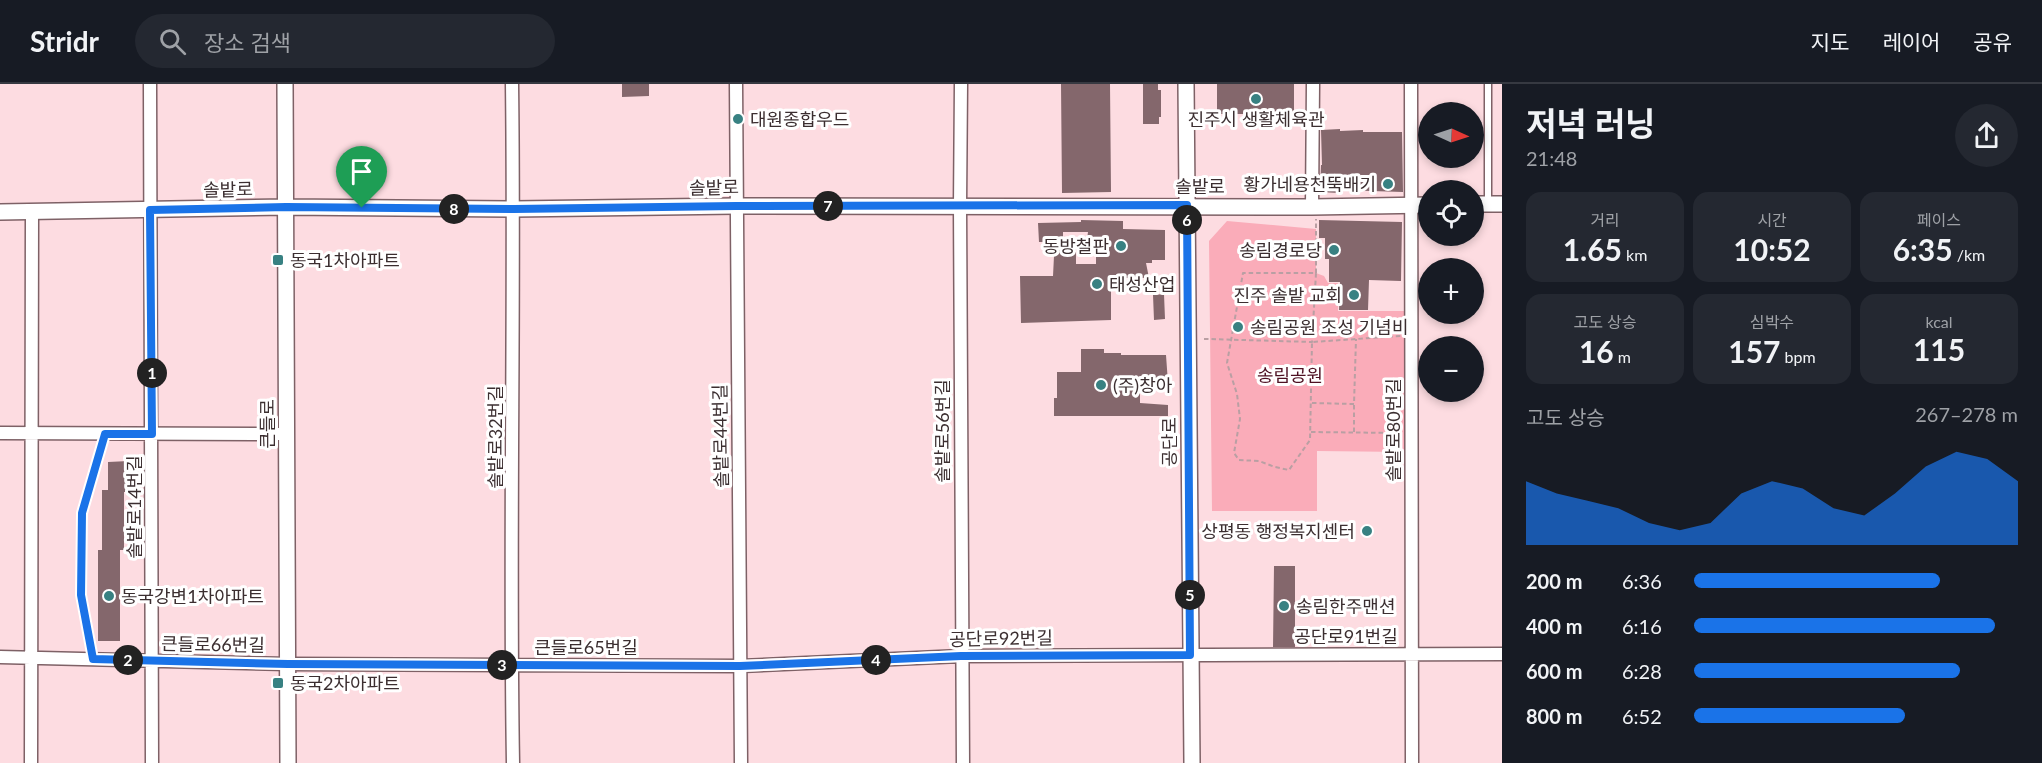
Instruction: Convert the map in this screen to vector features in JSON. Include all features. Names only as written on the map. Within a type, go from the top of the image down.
[{"type":"street","name":"솔밭로14번길","points":[[150,84],[152,763]]},
{"type":"street","name":"큰들로","points":[[285,84],[288,763]]},
{"type":"street","name":"솔밭로32번길","points":[[512,84],[514,209],[511,665],[513,763]]},
{"type":"street","name":"솔밭로44번길","points":[[736,84],[741,763]]},
{"type":"street","name":"솔밭로56번길","points":[[961,84],[963,763]]},
{"type":"street","name":"공단로","points":[[1186,84],[1192,763]]},
{"type":"street","points":[[1313,84],[1314,206]]},
{"type":"street","name":"솔밭로80번길","points":[[1411,84],[1412,763]]},
{"type":"street","name":"솔밭로","points":[[0,212],[286,207],[514,209],[736,206],[1418,205]]},
{"type":"street","points":[[31,763],[32,212]]},
{"type":"street","points":[[0,433],[287,434]]},
{"type":"street","name":"공단로91번길","points":[[1190,655],[1502,654]]},
{"type":"street","name":"공단로92번길","points":[[740,666],[961,656],[1190,655]]},
{"type":"street","name":"큰들로66번길","points":[[0,657],[288,664]]},
{"type":"street","name":"큰들로65번길","points":[[288,664],[740,666]]},
{"type":"lane","points":[[1488,84],[1488,204]]},
{"type":"lane","points":[[93,659],[81,595],[82,513],[105,434]]},
{"type":"path","points":[[1314,206],[1316,273],[1310,440],[1290,470],[1258,461],[1239,460],[1234,453],[1240,419],[1237,394],[1227,363],[1243,273],[1316,273]]},
{"type":"path","points":[[1204,339],[1312,342],[1404,335]]},
{"type":"path","points":[[1354,432],[1356,339]]},
{"type":"path","points":[[1312,403],[1354,404]]},
{"type":"path","points":[[1311,432],[1403,433]]},
{"type":"green space","name":"송림공원","points":[[1227,221],[1316,229],[1316,273],[1324,276],[1328,283],[1338,283],[1338,311],[1404,311],[1404,452],[1317,451],[1317,511],[1212,511],[1209,241]]},
{"type":"building","points":[[622,84],[649,84],[649,96],[622,97]]},
{"type":"building","points":[[1061,84],[1110,84],[1111,192],[1062,193]]},
{"type":"building","points":[[1143,84],[1158,84],[1158,90],[1161,90],[1159,124],[1143,124]]},
{"type":"building","name":"진주시 생활체육관","points":[[1217,84],[1294,84],[1294,114],[1217,114]]},
{"type":"building","points":[[1340,129],[1340,131],[1402,132],[1403,192],[1339,190],[1339,193],[1320,192],[1321,130]]},
{"type":"building","points":[[1081,220],[1123,221],[1123,229],[1165,230],[1165,260],[1152,260],[1152,263],[1146,263],[1149,278],[1115,278],[1115,289],[1111,288],[1111,320],[1021,323],[1020,276],[1053,276],[1054,256],[1050,256],[1049,242],[1039,242],[1038,223],[1081,222]],"holes":[[[1063,232],[1088,232],[1087,239],[1096,239],[1096,264],[1076,264],[1076,252],[1063,252]]]},
{"type":"building","points":[[1319,220],[1402,222],[1401,281],[1369,280],[1368,310],[1339,310],[1340,282],[1329,282],[1329,259],[1325,259],[1325,238],[1319,238]]},
{"type":"building","points":[[1164,294],[1165,319],[1154,320],[1153,295]]},
{"type":"building","points":[[1081,349],[1104,349],[1104,353],[1121,353],[1121,355],[1166,355],[1168,383],[1150,384],[1140,380],[1140,403],[1168,405],[1168,416],[1054,416],[1057,372],[1081,372]]},
{"type":"building","name":"동국강변1차아파트","points":[[129,461],[129,492],[124,492],[124,550],[120,550],[120,641],[98,641],[98,550],[102,550],[102,490],[108,490],[108,462]]},
{"type":"building","name":"송림한주맨션","points":[[1274,566],[1295,566],[1295,647],[1273,647]]},
{"type":"place","name":"진주시 생활체육관","points":[[1256,99]]},
{"type":"place","name":"대원종합우드","points":[[738,119]]},
{"type":"place","name":"황가네용천뚝배기","points":[[1388,184]]},
{"type":"place","name":"동방철판","points":[[1121,246]]},
{"type":"place","name":"송림경로당","points":[[1334,250]]},
{"type":"place","name":"동국1차아파트","points":[[278,260]]},
{"type":"place","name":"태성산업","points":[[1097,284]]},
{"type":"place","name":"진주 솔밭 교회","points":[[1354,295]]},
{"type":"place","name":"송림공원 조성 기념비","points":[[1238,327]]},
{"type":"place","name":"(주)창아","points":[[1101,385]]},
{"type":"place","name":"상평동 행정복지센터","points":[[1367,531]]},
{"type":"place","name":"동국강변1차아파트","points":[[109,596]]},
{"type":"place","name":"송림한주맨션","points":[[1284,606]]},
{"type":"place","name":"동국2차아파트","points":[[278,683]]},
{"type":"route","points":[[1187,205],[1190,655],[961,656],[740,666],[288,664],[93,659],[81,595],[82,513],[105,434],[152,434],[150,210],[362,208],[1187,205]]}]
